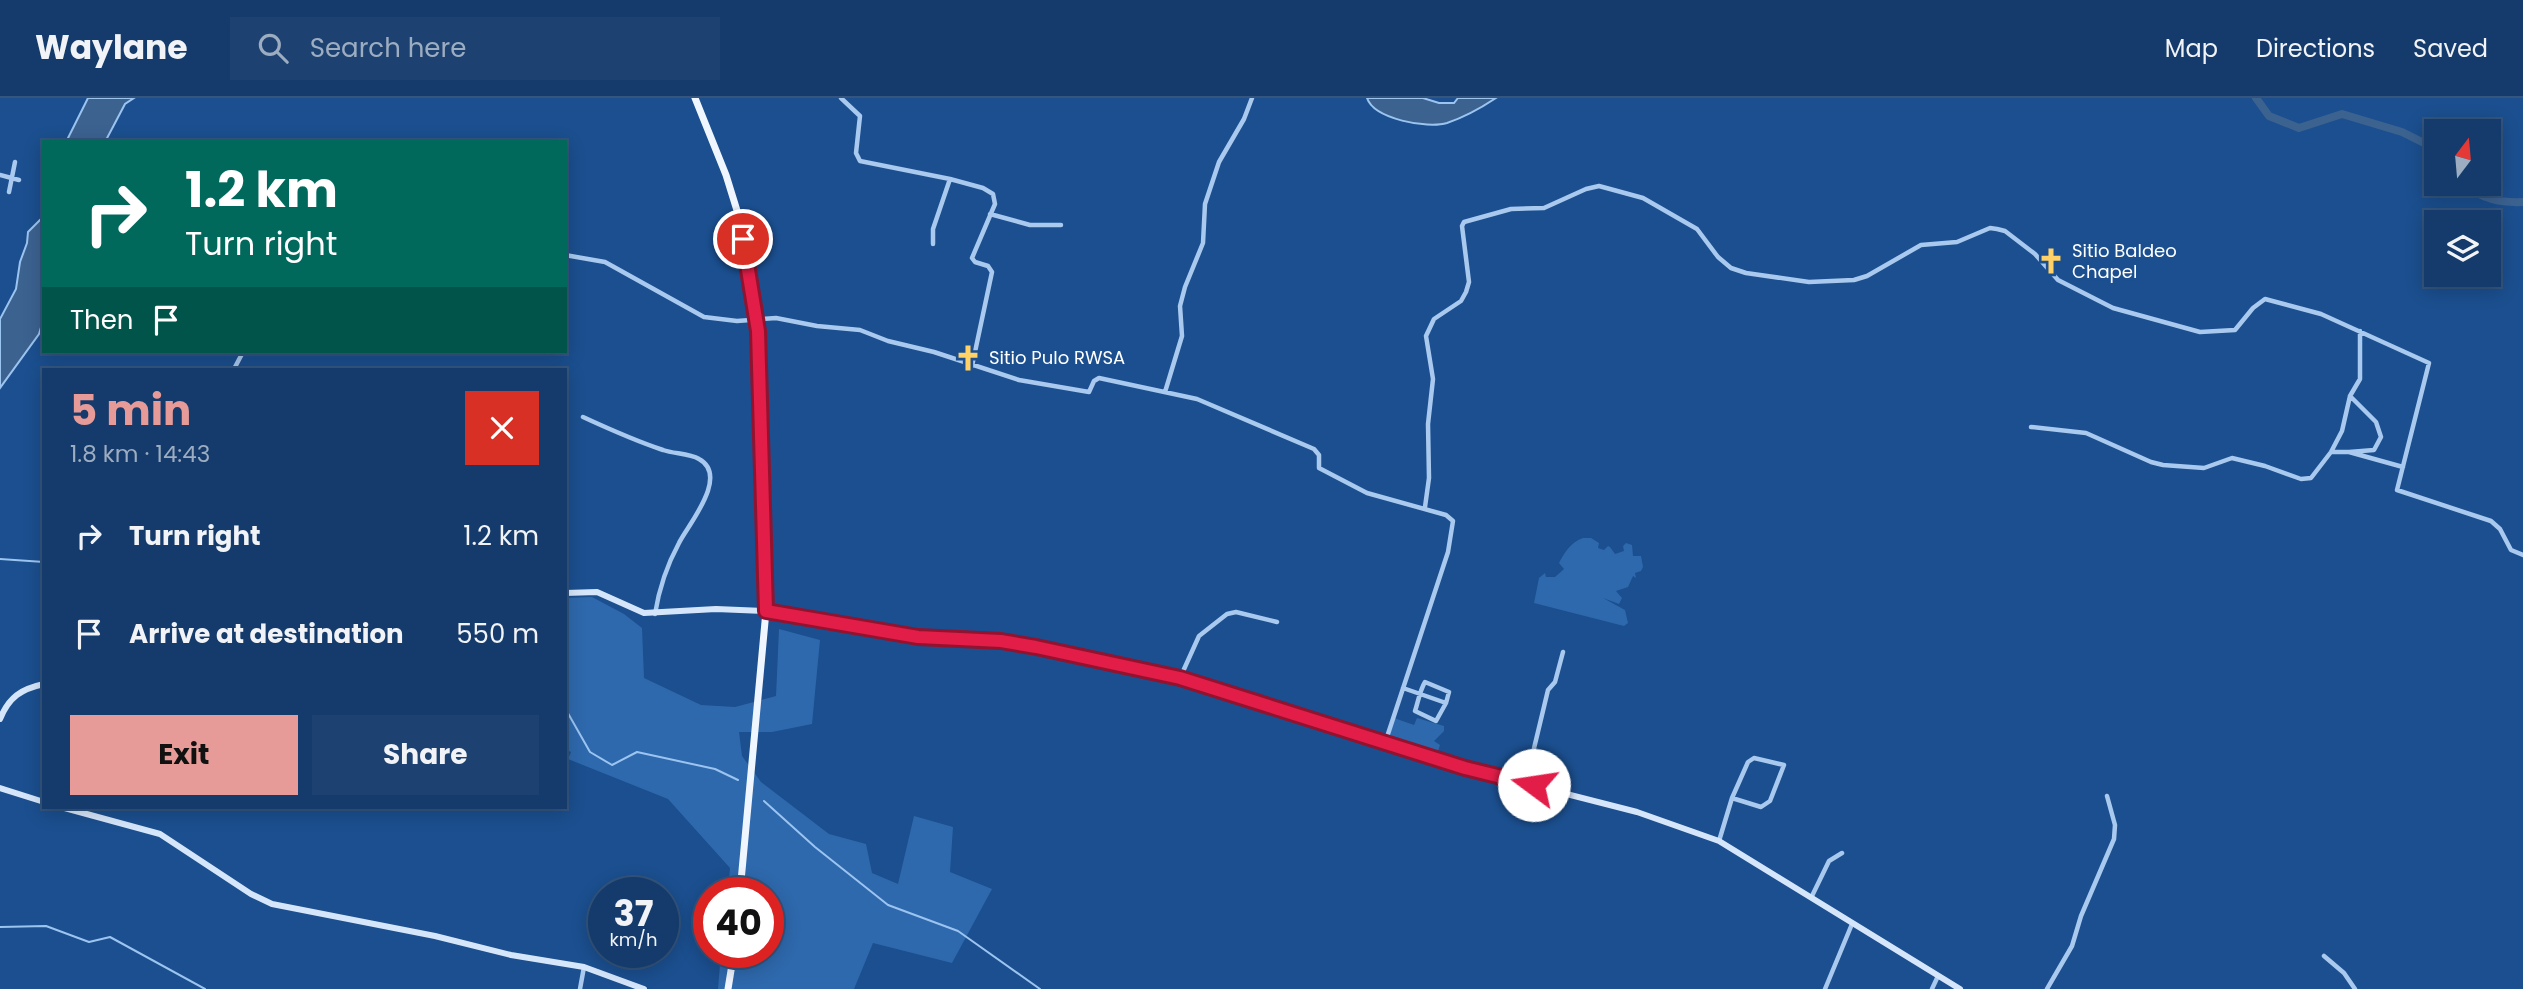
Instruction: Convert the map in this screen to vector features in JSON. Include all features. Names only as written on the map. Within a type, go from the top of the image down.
[{"type":"main road","points":[[695,98],[726,175],[739,217],[757,320],[766,611],[741,877]]},
{"type":"main road","points":[[728,989],[731,968]]},
{"type":"street","points":[[841,98],[847,106],[859,112],[856,153],[860,160],[983,188],[996,198],[972,258],[975,262],[988,266],[992,272],[972,366]]},
{"type":"street","points":[[1165,392],[1182,336],[1180,306],[1203,243],[1206,204],[1219,162],[1244,119],[1252,98]]},
{"type":"street","points":[[9,192],[15,162]]},
{"type":"street","points":[[0,175],[19,180]]},
{"type":"street","points":[[933,244],[933,229],[950,179]]},
{"type":"street","points":[[1425,507],[1429,474],[1428,424],[1433,379],[1426,336],[1434,319],[1461,301],[1466,292],[1469,282],[1462,226],[1464,222],[1511,209],[1544,208],[1599,186],[1643,198],[1697,229],[1718,257],[1731,268],[1746,273],[1809,282],[1854,280],[1867,276],[1921,245],[1957,243],[1990,228],[2005,231],[2042,260],[2058,280],[2124,313],[2200,332],[2218,333],[2235,330],[2253,308],[2266,299],[2303,307],[2422,358],[2430,364],[2396,487],[2399,492],[2491,521],[2500,528],[2511,550],[2523,555]]},
{"type":"street","points":[[990,214],[1030,225],[1061,225]]},
{"type":"street","points":[[567,255],[605,262],[704,317],[737,321],[783,318],[817,326],[860,330],[1019,380],[1087,393],[1099,378],[1165,392],[1227,411],[1314,449],[1319,455],[1319,468],[1357,489],[1447,515],[1453,521],[1454,529],[1385,743]]},
{"type":"street","points":[[2031,427],[2086,433],[2163,465],[2204,468],[2232,458],[2301,479],[2314,475],[2331,452],[2345,424],[2350,396],[2362,371],[2358,344],[2360,331]]},
{"type":"street","points":[[2331,452],[2374,450],[2381,437],[2376,422],[2350,396]]},
{"type":"street","points":[[583,418],[663,450],[694,456],[703,460],[709,470],[709,488],[693,523],[678,544],[658,594],[655,614]]},
{"type":"street","points":[[2349,452],[2403,467]]},
{"type":"street","points":[[567,593],[597,592],[638,612],[655,614],[716,609],[766,611],[918,637],[1001,641],[1180,678],[1465,768],[1637,812],[1719,841],[1959,989]]},
{"type":"street","points":[[1180,678],[1199,636],[1227,614],[1236,612],[1277,622]]},
{"type":"street","points":[[1534,785],[1535,772],[1530,765],[1549,690],[1555,682],[1563,652]]},
{"type":"street","points":[[1425,682],[1450,692],[1446,703],[1436,721],[1416,714],[1425,682]]},
{"type":"street","points":[[0,719],[12,698],[20,691],[42,685]]},
{"type":"street","points":[[1403,688],[1446,703]]},
{"type":"street","points":[[1719,841],[1732,798],[1751,759],[1784,765],[1766,806],[1732,798]]},
{"type":"street","points":[[0,788],[42,801]]},
{"type":"street","points":[[2047,989],[2070,949],[2114,839],[2115,825],[2107,796]]},
{"type":"street","points":[[77,809],[160,834],[251,894],[272,904],[435,936],[511,955],[584,967],[630,987],[644,989]]},
{"type":"street","points":[[1812,896],[1829,861],[1842,853]]},
{"type":"street","points":[[1825,989],[1852,923]]},
{"type":"street","points":[[2324,956],[2344,973],[2355,989]]},
{"type":"street","points":[[580,989],[584,967]]},
{"type":"street","points":[[1932,989],[1938,976]]},
{"type":"shaded area","points":[[88,98],[134,98],[125,104],[106,140],[67,140]]},
{"type":"shaded area","points":[[1367,98],[1423,98],[1439,103],[1454,103],[1458,98],[1496,98],[1454,121],[1427,125],[1390,117],[1380,112]]},
{"type":"shaded area","points":[[42,218],[42,324],[39,334],[0,388],[0,319],[16,289],[28,232]]},
{"type":"shaded area","points":[[1583,538],[1591,538],[1599,543],[1598,548],[1604,550],[1610,547],[1615,554],[1624,551],[1623,546],[1626,543],[1632,545],[1633,556],[1641,556],[1643,567],[1635,573],[1636,578],[1633,576],[1628,587],[1616,591],[1622,598],[1619,604],[1603,598],[1625,610],[1628,623],[1624,626],[1534,603],[1539,578],[1545,573],[1546,577],[1555,577],[1564,569],[1559,563],[1563,555],[1571,545]]},
{"type":"shaded area","points":[[592,597],[624,614],[642,628],[644,678],[701,705],[735,707],[776,696],[779,629],[820,640],[812,724],[772,732],[739,732],[742,756],[761,782],[829,834],[866,844],[872,873],[898,884],[914,816],[953,827],[950,872],[992,889],[952,963],[873,943],[854,989],[718,989],[720,968],[784,968],[784,877],[729,877],[730,868],[668,799],[568,759],[571,752],[567,750],[567,598]]},
{"type":"shaded area","points":[[1394,718],[1414,725],[1417,718],[1444,726],[1444,731],[1434,741],[1440,745],[1436,757],[1420,751],[1421,746],[1416,744],[1414,750],[1387,741]]},
{"type":"waterway","points":[[2256,98],[2269,116],[2299,128],[2342,114],[2402,132],[2424,143]]},
{"type":"waterway","points":[[2485,196],[2506,202],[2523,202]]},
{"type":"waterway","points":[[0,559],[42,562]]},
{"type":"waterway","points":[[567,712],[590,752],[612,765],[637,752],[715,769],[738,780]]},
{"type":"waterway","points":[[764,801],[815,847],[888,905],[958,931],[1040,989]]},
{"type":"waterway","points":[[0,927],[46,926],[89,942],[110,937],[205,989]]},
{"type":"place","name":"Sitio Baldeo Chapel","points":[[2051,261]]},
{"type":"place","name":"Sitio Pulo RWSA","points":[[968,358]]},
{"type":"route","points":[[743,239],[758,331],[766,611],[918,637],[1001,641],[1180,678],[1465,768],[1534,785]]}]
